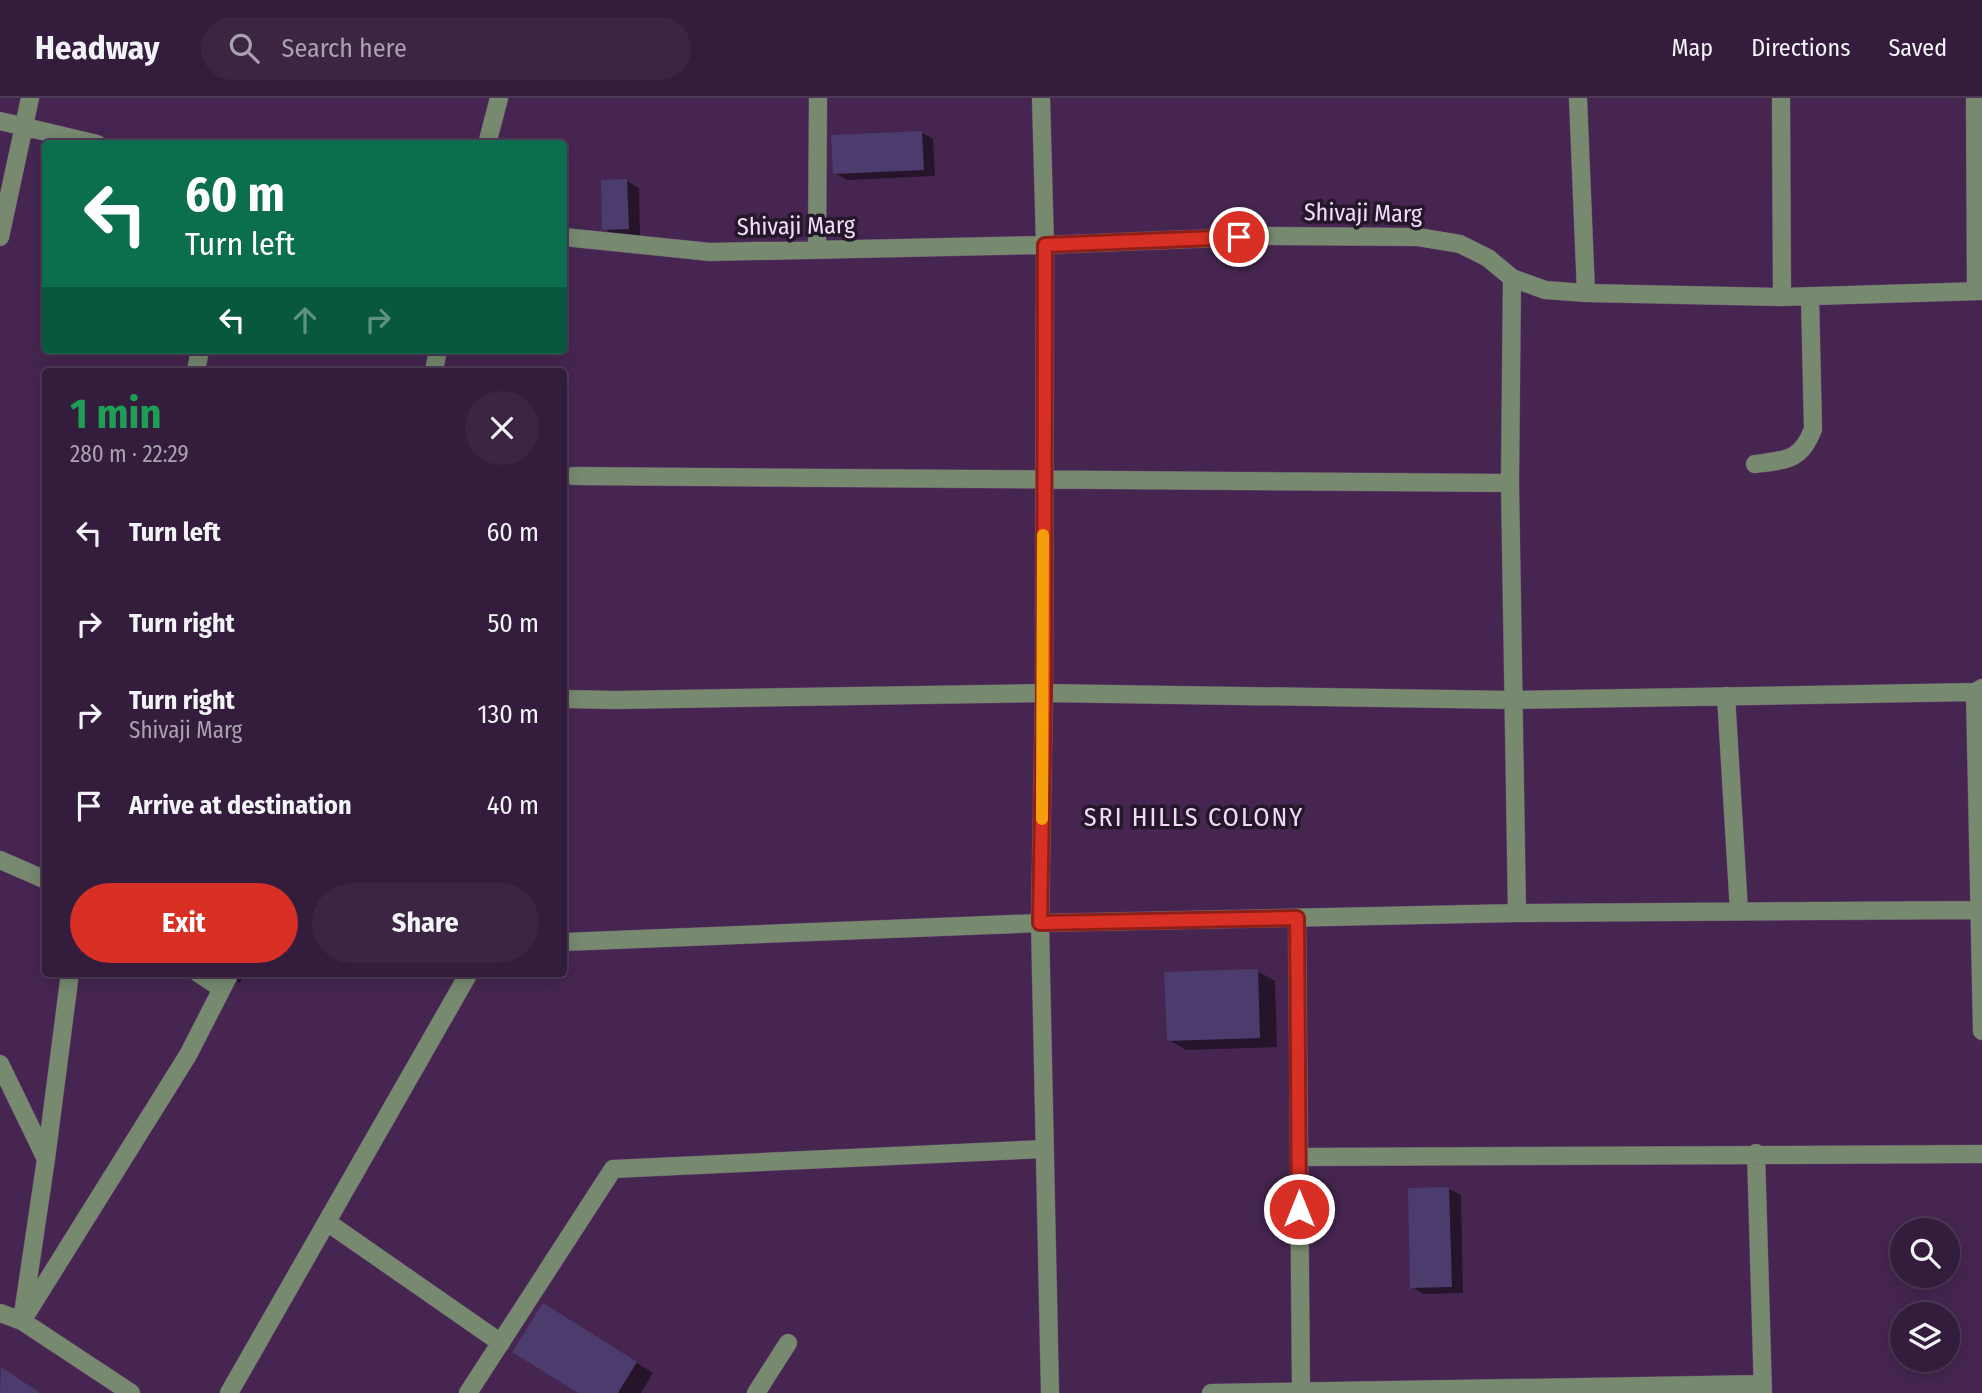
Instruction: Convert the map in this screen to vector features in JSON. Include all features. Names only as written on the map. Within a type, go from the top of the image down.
[{"type":"street","points":[[0,237],[30,98]]},
{"type":"street","points":[[488,140],[499,98]]},
{"type":"street","points":[[817,250],[818,98]]},
{"type":"street","points":[[1041,98],[1045,245],[1044,693],[1040,923],[1050,1393]]},
{"type":"street","points":[[1578,98],[1586,293]]},
{"type":"street","points":[[1780,98],[1782,297]]},
{"type":"street","points":[[1975,98],[1979,291]]},
{"type":"street","points":[[0,121],[80,140]]},
{"type":"street","name":"Shivaji Marg","points":[[567,237],[710,252],[1045,245],[1267,236],[1418,237],[1460,244],[1488,258],[1512,278],[1545,290],[1782,297],[1979,291]]},
{"type":"street","points":[[1512,278],[1510,483],[1517,913]]},
{"type":"street","points":[[1755,464],[1792,459],[1807,445],[1813,429],[1810,296]]},
{"type":"street","points":[[573,476],[1510,483]]},
{"type":"street","points":[[567,699],[1044,693],[1513,699],[1979,690],[1982,1031]]},
{"type":"street","points":[[1726,696],[1739,911]]},
{"type":"street","points":[[0,860],[42,878]]},
{"type":"street","points":[[567,942],[1040,923],[1517,913],[1981,910]]},
{"type":"street","points":[[1297,918],[1301,1392]]},
{"type":"street","points":[[22,1321],[69,977]]},
{"type":"street","points":[[229,1393],[467,977]]},
{"type":"street","points":[[22,1321],[188,1055],[226,981]]},
{"type":"street","points":[[0,1064],[46,1159]]},
{"type":"street","points":[[468,1393],[613,1169],[1045,1149]]},
{"type":"street","points":[[1210,1393],[1763,1388],[1756,1153]]},
{"type":"street","points":[[1299,1157],[1982,1154]]},
{"type":"street","points":[[327,1222],[500,1343]]},
{"type":"street","points":[[0,1313],[22,1321],[131,1393]]},
{"type":"street","points":[[756,1393],[788,1343]]},
{"type":"building","points":[[922,131],[924,170],[833,174],[831,135]]},
{"type":"building","points":[[627,179],[629,229],[602,230],[601,180]]},
{"type":"building","points":[[1258,969],[1260,1038],[1167,1041],[1164,972]]},
{"type":"building","points":[[1449,1187],[1452,1287],[1410,1288],[1408,1188]]},
{"type":"building","points":[[543,1303],[637,1362],[618,1393],[578,1393],[512,1352]]},
{"type":"building","points":[[1,1367],[40,1393],[0,1393]]},
{"type":"slow traffic","points":[[1042,819],[1043,535]]},
{"type":"district","name":"SRI HILLS COLONY","points":[[1194,817]]},
{"type":"route","points":[[1239,237],[1045,245],[1042,482],[1044,693],[1040,923],[1297,918],[1299,1209]]}]
